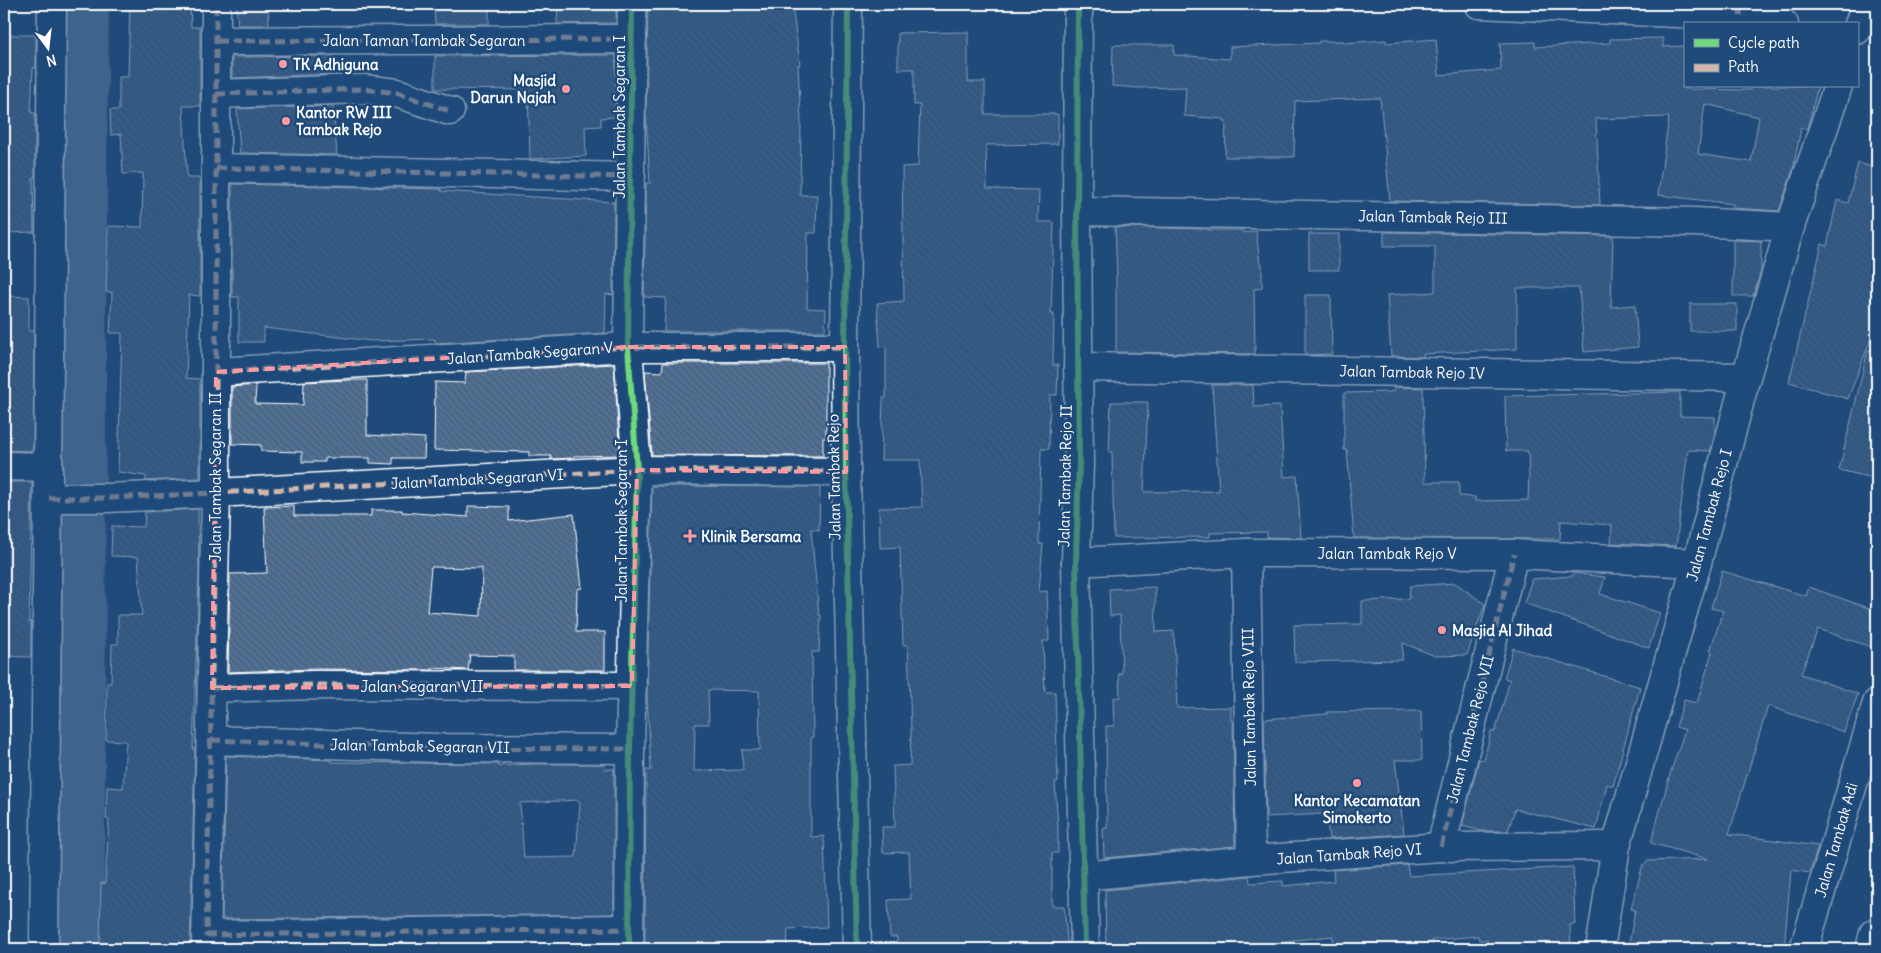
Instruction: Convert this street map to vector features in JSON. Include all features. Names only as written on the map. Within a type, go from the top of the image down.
[{"type":"street","points":[[44,949],[57,498],[48,467],[52,4]]},
{"type":"street","name":"Jalan Tambak Segaran II","points":[[206,942],[216,493],[216,4]]},
{"type":"street","name":"Jalan Tambak Segaran I","points":[[629,939],[630,750],[637,470],[628,346],[632,4]]},
{"type":"street","name":"Jalan Tambak Rejo","points":[[848,4],[845,347],[846,472],[857,949]]},
{"type":"street","name":"Jalan Tambak Rejo II","points":[[1078,4],[1079,464],[1076,562],[1085,949]]},
{"type":"street","points":[[1479,4],[1740,10],[1778,22]]},
{"type":"street","points":[[1858,27],[1866,4]]},
{"type":"street","points":[[1858,37],[1877,42]]},
{"type":"street","name":"Jalan Taman Tambak Segaran","points":[[216,41],[632,38]]},
{"type":"street","points":[[216,94],[363,88],[397,93],[450,111]]},
{"type":"street","name":"Jalan Tambak Rejo I","points":[[1600,949],[1616,846],[1697,563],[1746,377],[1790,227],[1837,88]]},
{"type":"street","points":[[216,168],[631,177]]},
{"type":"street","name":"Jalan Tambak Rejo III","points":[[1077,211],[1694,222],[1790,227]]},
{"type":"street","name":"Jalan Tambak Segaran V","points":[[216,372],[628,346],[845,347]]},
{"type":"street","name":"Jalan Tambak Rejo IV","points":[[1078,367],[1746,377]]},
{"type":"street","points":[[4,466],[48,467]]},
{"type":"street","name":"Jalan Tambak Segaran VI","points":[[57,498],[108,498],[216,493],[637,470],[846,472]]},
{"type":"street","name":"Jalan Tambak Rejo V","points":[[1076,562],[1246,553],[1514,554],[1697,563]]},
{"type":"street","name":"Jalan Tambak Rejo VIII","points":[[1246,553],[1252,860]]},
{"type":"street","name":"Jalan Tambak Rejo VII","points":[[1441,847],[1514,554]]},
{"type":"street","name":"Jalan Segaran VII","points":[[212,688],[314,686],[632,686]]},
{"type":"street","name":"Jalan Tambak Adi","points":[[1804,949],[1877,703]]},
{"type":"street","name":"Jalan Tambak Segaran VII","points":[[211,740],[437,748],[630,750]]},
{"type":"street","name":"Jalan Tambak Rejo VI","points":[[1082,876],[1252,860],[1441,847],[1616,846]]},
{"type":"street","points":[[206,942],[629,939]]},
{"type":"highlighted area","points":[[628,347],[845,347],[846,472],[637,470],[632,686],[212,688],[216,372]]},
{"type":"building","points":[[130,4],[190,4],[191,27],[200,27],[200,106],[183,106],[187,178],[200,178],[200,296],[189,295],[186,378],[200,379],[200,478],[146,481],[146,476],[118,472],[122,333],[110,333],[112,292],[106,292],[108,226],[142,227],[143,173],[123,174],[121,134],[111,135],[110,110],[119,110],[119,77],[128,77]]},
{"type":"building","points":[[236,4],[268,4],[269,25],[238,25]]},
{"type":"building","points":[[434,4],[489,4],[489,24],[435,24]]},
{"type":"building","points":[[558,4],[616,4],[616,23],[557,24]]},
{"type":"building","points":[[648,4],[792,4],[800,65],[798,65],[801,121],[800,195],[817,195],[816,233],[808,233],[807,308],[826,309],[825,331],[664,331],[666,298],[644,297],[646,183],[650,183],[646,114]]},
{"type":"building","points":[[968,32],[968,82],[985,82],[985,114],[1058,114],[1058,144],[986,145],[987,189],[1039,190],[1038,222],[1054,222],[1051,314],[1054,314],[1053,365],[1058,365],[1057,395],[1050,395],[1049,449],[1041,449],[1039,544],[1043,544],[1039,592],[1047,591],[1049,641],[1043,641],[1045,692],[1055,692],[1058,782],[1055,782],[1058,853],[1052,853],[1052,906],[1064,906],[1068,949],[897,949],[897,937],[890,937],[888,900],[911,899],[909,852],[883,853],[882,827],[895,827],[893,766],[910,765],[911,730],[908,645],[903,645],[900,547],[880,548],[879,508],[922,507],[920,460],[881,460],[883,398],[886,398],[886,346],[880,347],[877,303],[904,301],[902,167],[918,166],[920,105],[914,105],[914,69],[898,69],[898,33]]},
{"type":"building","points":[[4,35],[36,35],[36,68],[33,68],[31,113],[35,113],[34,232],[4,233]]},
{"type":"building","points":[[1663,38],[1663,47],[1684,46],[1685,89],[1817,88],[1807,129],[1801,128],[1793,170],[1779,211],[1733,208],[1733,204],[1658,195],[1669,117],[1596,119],[1600,205],[1390,201],[1380,98],[1295,101],[1294,157],[1225,157],[1226,121],[1224,122],[1224,119],[1184,116],[1186,87],[1138,88],[1112,86],[1113,45],[1174,45],[1174,55],[1230,59],[1230,47],[1319,43],[1319,41],[1344,41],[1344,43],[1386,40],[1386,43],[1436,39],[1439,75],[1501,70],[1500,43],[1535,42],[1535,47],[1610,43],[1610,39]],"holes":[[[1705,104],[1759,117],[1751,162],[1698,154]]]},
{"type":"building","points":[[616,55],[615,117],[601,118],[601,126],[585,127],[586,156],[530,159],[528,90],[435,89],[435,56]]},
{"type":"building","points":[[333,56],[333,74],[232,78],[232,57]]},
{"type":"building","name":"Kantor RW III Tambak Rejo","points":[[333,106],[337,155],[240,153],[237,109]]},
{"type":"building","points":[[1858,163],[1877,168],[1877,343],[1870,341],[1848,399],[1789,382],[1822,244],[1827,246],[1837,200],[1848,203]]},
{"type":"building","points":[[232,184],[441,189],[441,191],[614,202],[613,295],[606,294],[605,333],[435,343],[435,339],[372,341],[264,328],[264,342],[239,342],[239,297],[232,297]]},
{"type":"building","points":[[1115,227],[1243,230],[1243,233],[1256,231],[1260,264],[1262,263],[1262,288],[1254,289],[1255,354],[1116,352],[1117,275]]},
{"type":"building","points":[[1384,232],[1613,236],[1611,307],[1635,305],[1638,347],[1584,352],[1579,288],[1517,288],[1517,349],[1423,354],[1423,357],[1391,356],[1387,295],[1435,292],[1435,246],[1384,246]]},
{"type":"building","points":[[1309,234],[1339,234],[1339,270],[1309,270]]},
{"type":"building","points":[[1733,240],[1761,241],[1761,271],[1753,296],[1733,296]]},
{"type":"building","points":[[1305,295],[1331,295],[1332,354],[1305,355]]},
{"type":"building","points":[[4,296],[29,297],[29,331],[34,331],[33,451],[4,450]]},
{"type":"building","points":[[1690,304],[1737,304],[1737,331],[1690,331]]},
{"type":"building","points":[[1868,350],[1877,351],[1877,479],[1839,470]]},
{"type":"building","points":[[663,363],[826,363],[826,438],[823,438],[823,456],[652,455],[645,371],[662,372]]},
{"type":"building","points":[[614,364],[620,455],[574,456],[574,458],[551,459],[551,456],[529,456],[529,452],[434,450],[435,382],[465,383],[466,372]]},
{"type":"building","points":[[367,380],[367,435],[425,438],[424,458],[393,458],[393,464],[370,463],[370,458],[325,458],[325,462],[302,462],[302,452],[261,451],[261,445],[232,444],[232,387],[256,385],[255,404],[303,405],[304,382]]},
{"type":"building","points":[[1212,385],[1253,385],[1254,407],[1280,406],[1284,477],[1297,476],[1301,538],[1267,537],[1267,532],[1210,533],[1210,537],[1114,538],[1112,452],[1109,452],[1111,402],[1148,402],[1144,492],[1219,491]]},
{"type":"building","points":[[1393,387],[1423,388],[1425,482],[1459,482],[1459,496],[1475,497],[1475,501],[1528,500],[1528,451],[1506,451],[1505,396],[1680,392],[1680,416],[1715,417],[1715,435],[1710,451],[1688,450],[1676,546],[1611,543],[1612,525],[1561,521],[1560,539],[1354,538],[1347,450],[1344,450],[1344,393],[1389,392],[1394,391]]},
{"type":"building","points":[[4,482],[32,482],[29,622],[31,622],[31,657],[4,656]]},
{"type":"building","points":[[652,486],[820,487],[819,530],[811,529],[819,615],[821,615],[819,652],[812,652],[811,837],[824,836],[827,927],[788,929],[787,949],[645,949],[646,770],[651,770],[647,697]],"holes":[[[708,690],[759,691],[760,750],[742,750],[743,770],[694,771],[695,724],[709,724]]]},
{"type":"building","points":[[294,506],[294,516],[371,516],[371,510],[402,510],[402,512],[468,517],[468,506],[509,507],[509,521],[574,514],[582,588],[577,589],[576,632],[605,632],[605,670],[514,670],[514,656],[470,655],[468,670],[433,668],[433,670],[314,669],[228,672],[230,574],[267,573],[264,507]],"holes":[[[431,567],[482,568],[481,616],[427,612]]]},
{"type":"building","points":[[198,509],[199,575],[193,749],[195,749],[190,947],[100,949],[101,883],[105,884],[109,820],[106,819],[107,787],[123,788],[126,741],[106,740],[107,683],[111,683],[112,644],[118,644],[118,615],[142,615],[138,557],[111,556],[112,526],[144,527],[145,512]]},
{"type":"building","points":[[1722,571],[1806,596],[1809,587],[1877,611],[1877,649],[1818,629],[1801,674],[1858,694],[1844,732],[1768,706],[1729,834],[1818,846],[1810,873],[1791,870],[1784,949],[1628,949],[1635,910],[1631,909],[1643,864],[1645,865],[1647,861],[1708,859],[1651,843],[1670,774],[1685,730],[1676,727],[1684,700],[1697,703],[1712,652],[1710,651],[1723,611],[1711,608]]},
{"type":"building","points":[[1573,573],[1605,577],[1600,594],[1660,613],[1649,648],[1524,603],[1532,579],[1573,576]]},
{"type":"building","points":[[1455,583],[1485,604],[1467,655],[1435,656],[1403,643],[1402,660],[1295,662],[1294,625],[1362,624],[1362,601],[1409,599],[1410,586]]},
{"type":"building","points":[[1155,587],[1156,632],[1174,631],[1177,708],[1231,707],[1231,721],[1233,721],[1235,846],[1104,858],[1103,828],[1107,828],[1106,726],[1114,726],[1113,698],[1120,697],[1119,673],[1122,673],[1120,615],[1110,616],[1109,589]]},
{"type":"building","points":[[1513,648],[1640,687],[1613,786],[1607,784],[1596,829],[1515,809],[1508,831],[1482,831],[1462,826],[1479,759],[1484,760],[1491,731],[1495,732],[1510,680],[1504,678]]},
{"type":"building","points":[[1421,711],[1422,760],[1395,760],[1404,834],[1329,839],[1326,814],[1266,817],[1264,719],[1327,714],[1327,712]]},
{"type":"building","points":[[226,756],[332,760],[332,762],[498,764],[498,766],[605,764],[605,769],[614,769],[614,914],[222,919]],"holes":[[[578,800],[580,802],[576,857],[524,858],[520,803]]]},
{"type":"building","points":[[1407,865],[1409,876],[1573,867],[1575,924],[1570,925],[1571,949],[1488,949],[1487,940],[1479,940],[1478,936],[1432,940],[1432,949],[1334,949],[1333,936],[1286,941],[1286,946],[1237,949],[1106,949],[1105,890],[1249,876],[1250,883],[1283,881],[1283,886],[1334,881],[1333,870]]},
{"type":"building","points":[[613,945],[613,949],[303,949]]},
{"type":"waterway","points":[[77,949],[82,4]]},
{"type":"marked path","points":[[216,4],[216,493],[206,935],[629,929]]},
{"type":"marked path","points":[[1740,16],[1741,4]]},
{"type":"marked path","points":[[216,41],[632,39]]},
{"type":"marked path","points":[[216,94],[363,89],[397,93],[450,111]]},
{"type":"marked path","points":[[216,168],[631,177]]},
{"type":"marked path","points":[[216,372],[628,347],[845,347]]},
{"type":"marked path","points":[[49,498],[107,498],[216,493],[637,470],[846,472]]},
{"type":"marked path","points":[[1441,847],[1514,554]]},
{"type":"marked path","points":[[212,688],[314,685],[632,686]]},
{"type":"marked path","points":[[211,740],[437,748],[630,749]]},
{"type":"cycle path","points":[[629,949],[630,749],[637,470],[628,347],[632,4]]},
{"type":"cycle path","points":[[848,4],[845,347],[846,472],[857,949]]},
{"type":"cycle path","points":[[1078,4],[1079,464],[1076,562],[1085,949]]},
{"type":"place","name":"TK Adhiguna","points":[[283,64]]},
{"type":"place","name":"Masjid Darun Najah","points":[[566,89]]},
{"type":"place","name":"Kantor RW III Tambak Rejo","points":[[286,121]]},
{"type":"place","name":"Klinik Bersama","points":[[690,536]]},
{"type":"place","name":"Masjid Al Jihad","points":[[1442,630]]},
{"type":"place","name":"Kantor Kecamatan Simokerto","points":[[1357,783]]}]
